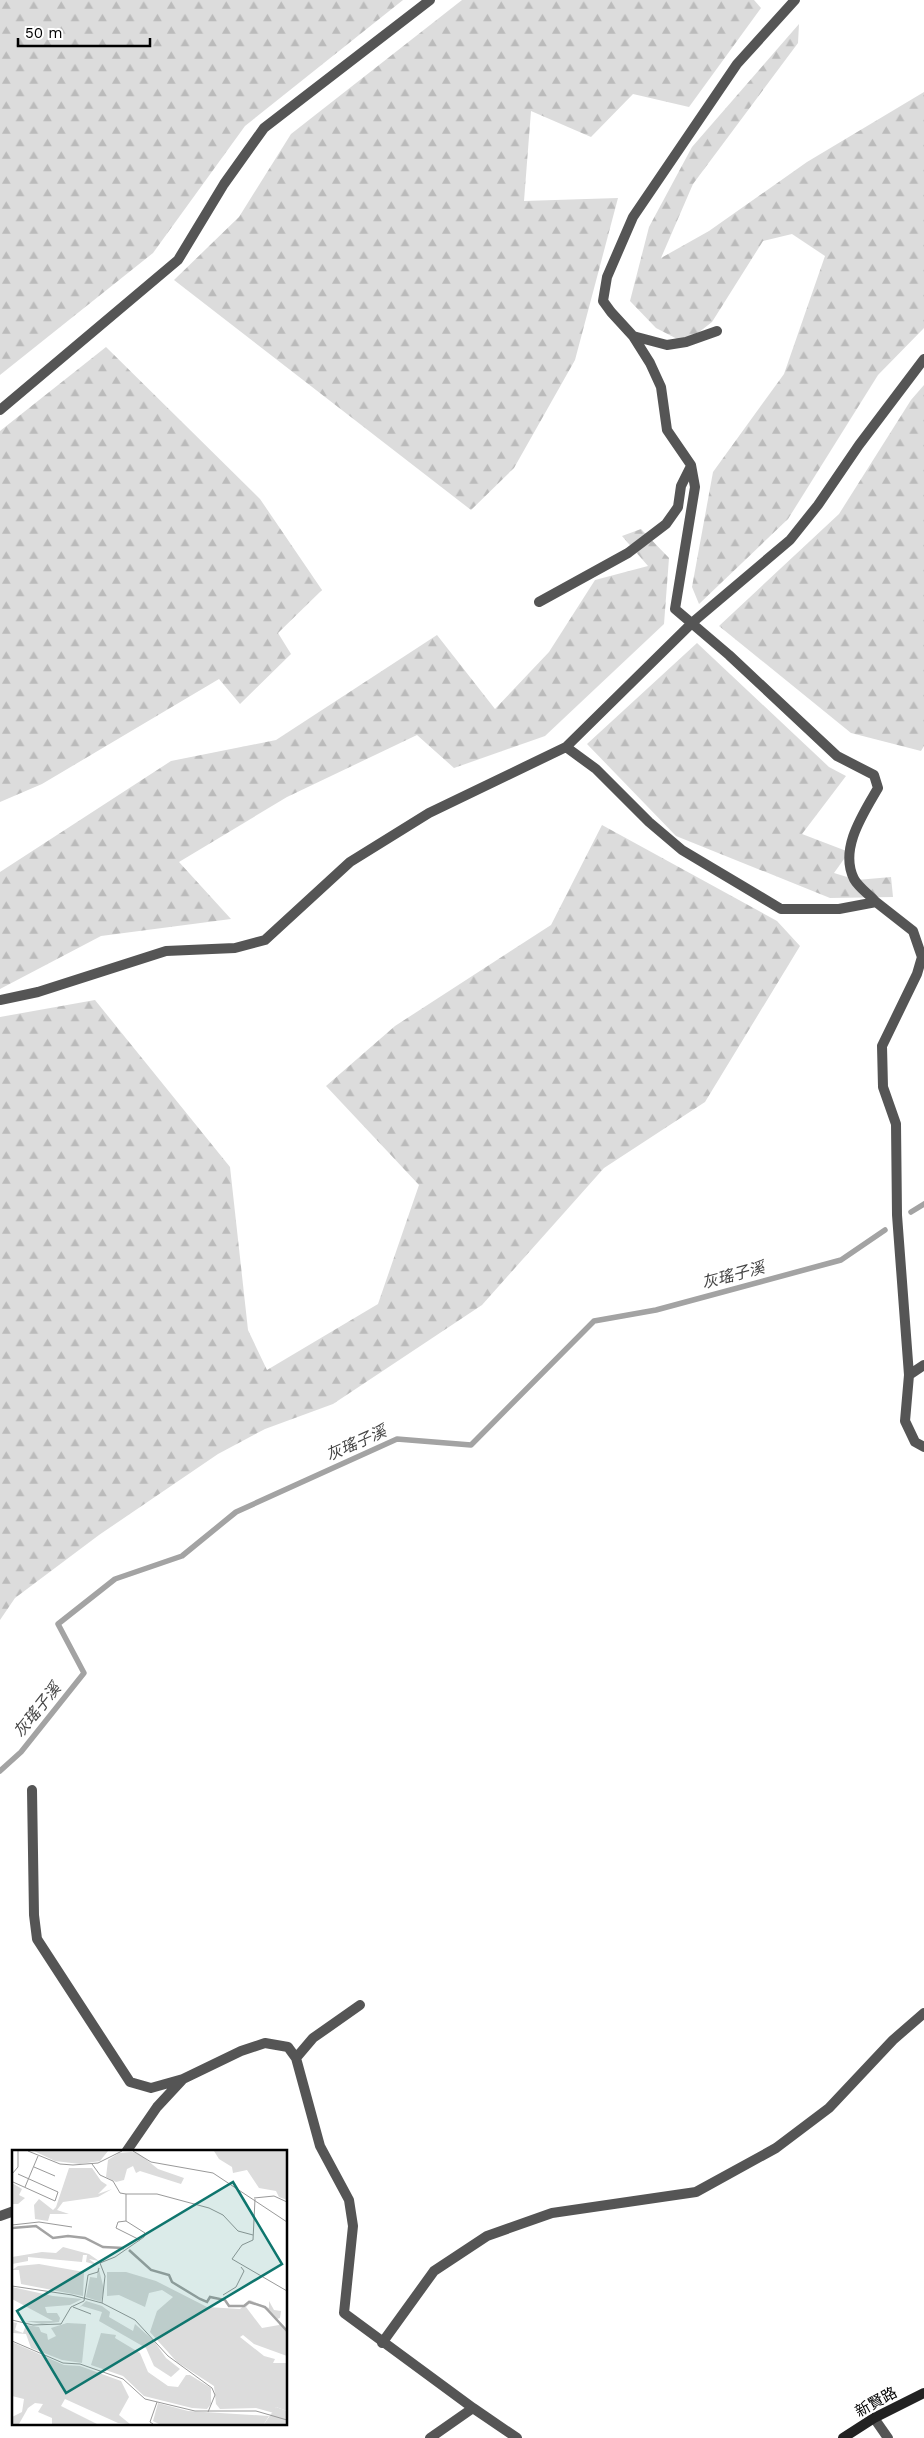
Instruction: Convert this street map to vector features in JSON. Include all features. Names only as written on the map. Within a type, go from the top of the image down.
[{"type":"street","points":[[0,410],[178,260],[224,184],[264,128],[430,0]]},
{"type":"street","points":[[795,0],[737,64],[632,218],[607,277],[603,301],[610,312],[633,336],[650,363],[661,388],[667,430],[691,465],[694,487],[675,609],[693,622],[838,756],[874,776],[878,788],[859,821],[851,843],[851,870],[855,881],[876,902],[912,931],[922,957],[917,974],[882,1046],[883,1087],[896,1124],[898,1215],[909,1375],[905,1421],[915,1442],[924,1448]]},
{"type":"street","points":[[633,336],[667,345],[686,342],[718,331]]},
{"type":"street","points":[[0,1000],[38,992],[166,951],[235,948],[265,940],[350,862],[429,813],[566,747],[693,622],[790,540],[818,505],[859,445],[924,359]]},
{"type":"street","points":[[539,602],[628,553],[666,524],[678,506],[681,486],[691,465]]},
{"type":"street","points":[[566,747],[596,769],[650,822],[682,850],[781,909],[839,909],[876,902]]},
{"type":"street","points":[[909,1375],[924,1365]]},
{"type":"street","points":[[32,1790],[34,1915],[38,1939],[130,2082],[151,2088],[183,2079],[241,2051],[265,2043],[288,2047],[296,2058],[320,2146],[349,2200],[353,2226],[344,2313],[517,2438]]},
{"type":"street","points":[[296,2058],[313,2038],[360,2005]]},
{"type":"street","points":[[382,2342],[434,2271],[487,2236],[552,2213],[696,2192],[776,2148],[829,2108],[893,2040],[924,2013]]},
{"type":"street","points":[[127,2150],[158,2107],[183,2079]]},
{"type":"street","points":[[0,2216],[12,2212]]},
{"type":"street","name":"新賢路","points":[[843,2438],[874,2418],[924,2393]]},
{"type":"street","points":[[430,2438],[473,2408]]},
{"type":"street","points":[[874,2418],[888,2438]]},
{"type":"green space","points":[[0,0],[403,0],[245,126],[153,253],[0,375]]},
{"type":"green space","points":[[462,0],[754,0],[761,8],[689,107],[633,94],[591,137],[531,111],[524,201],[618,198],[575,360],[514,468],[471,510],[174,280],[239,217],[291,134]]},
{"type":"green space","points":[[799,24],[798,43],[693,184],[661,258],[709,231],[807,162],[924,92],[924,328],[878,375],[788,519],[699,604],[692,587],[713,472],[784,374],[825,256],[792,234],[763,241],[712,322],[685,343],[656,328],[630,301],[649,227],[692,147]]},
{"type":"green space","points":[[106,347],[260,499],[322,590],[278,633],[291,654],[240,704],[219,679],[42,784],[0,802],[0,431]]},
{"type":"green space","points":[[924,385],[924,746],[921,751],[851,733],[719,626],[839,514],[911,400]]},
{"type":"green space","points":[[641,529],[669,558],[664,624],[545,736],[454,768],[417,735],[287,797],[179,862],[231,919],[101,936],[0,989],[0,872],[171,761],[276,740],[437,635],[495,709],[549,652],[595,580],[648,566],[622,536]]},
{"type":"green space","points":[[697,643],[829,767],[846,776],[802,834],[849,852],[834,873],[857,880],[891,877],[893,897],[830,898],[676,836],[587,744]]},
{"type":"green space","points":[[602,825],[777,921],[800,946],[705,1102],[604,1168],[482,1305],[333,1404],[265,1429],[218,1454],[99,1535],[15,1598],[0,1620],[0,1017],[95,1000],[230,1167],[248,1330],[267,1370],[378,1304],[419,1185],[326,1086],[395,1026],[551,925]]},
{"type":"waterway","name":"灰瑤子溪","points":[[911,1212],[924,1204]]},
{"type":"waterway","name":"灰瑤子溪","points":[[0,1771],[21,1752],[84,1673],[58,1624],[115,1579],[182,1556],[236,1512],[397,1439],[471,1445],[594,1321],[656,1310],[841,1260],[885,1230]]}]
